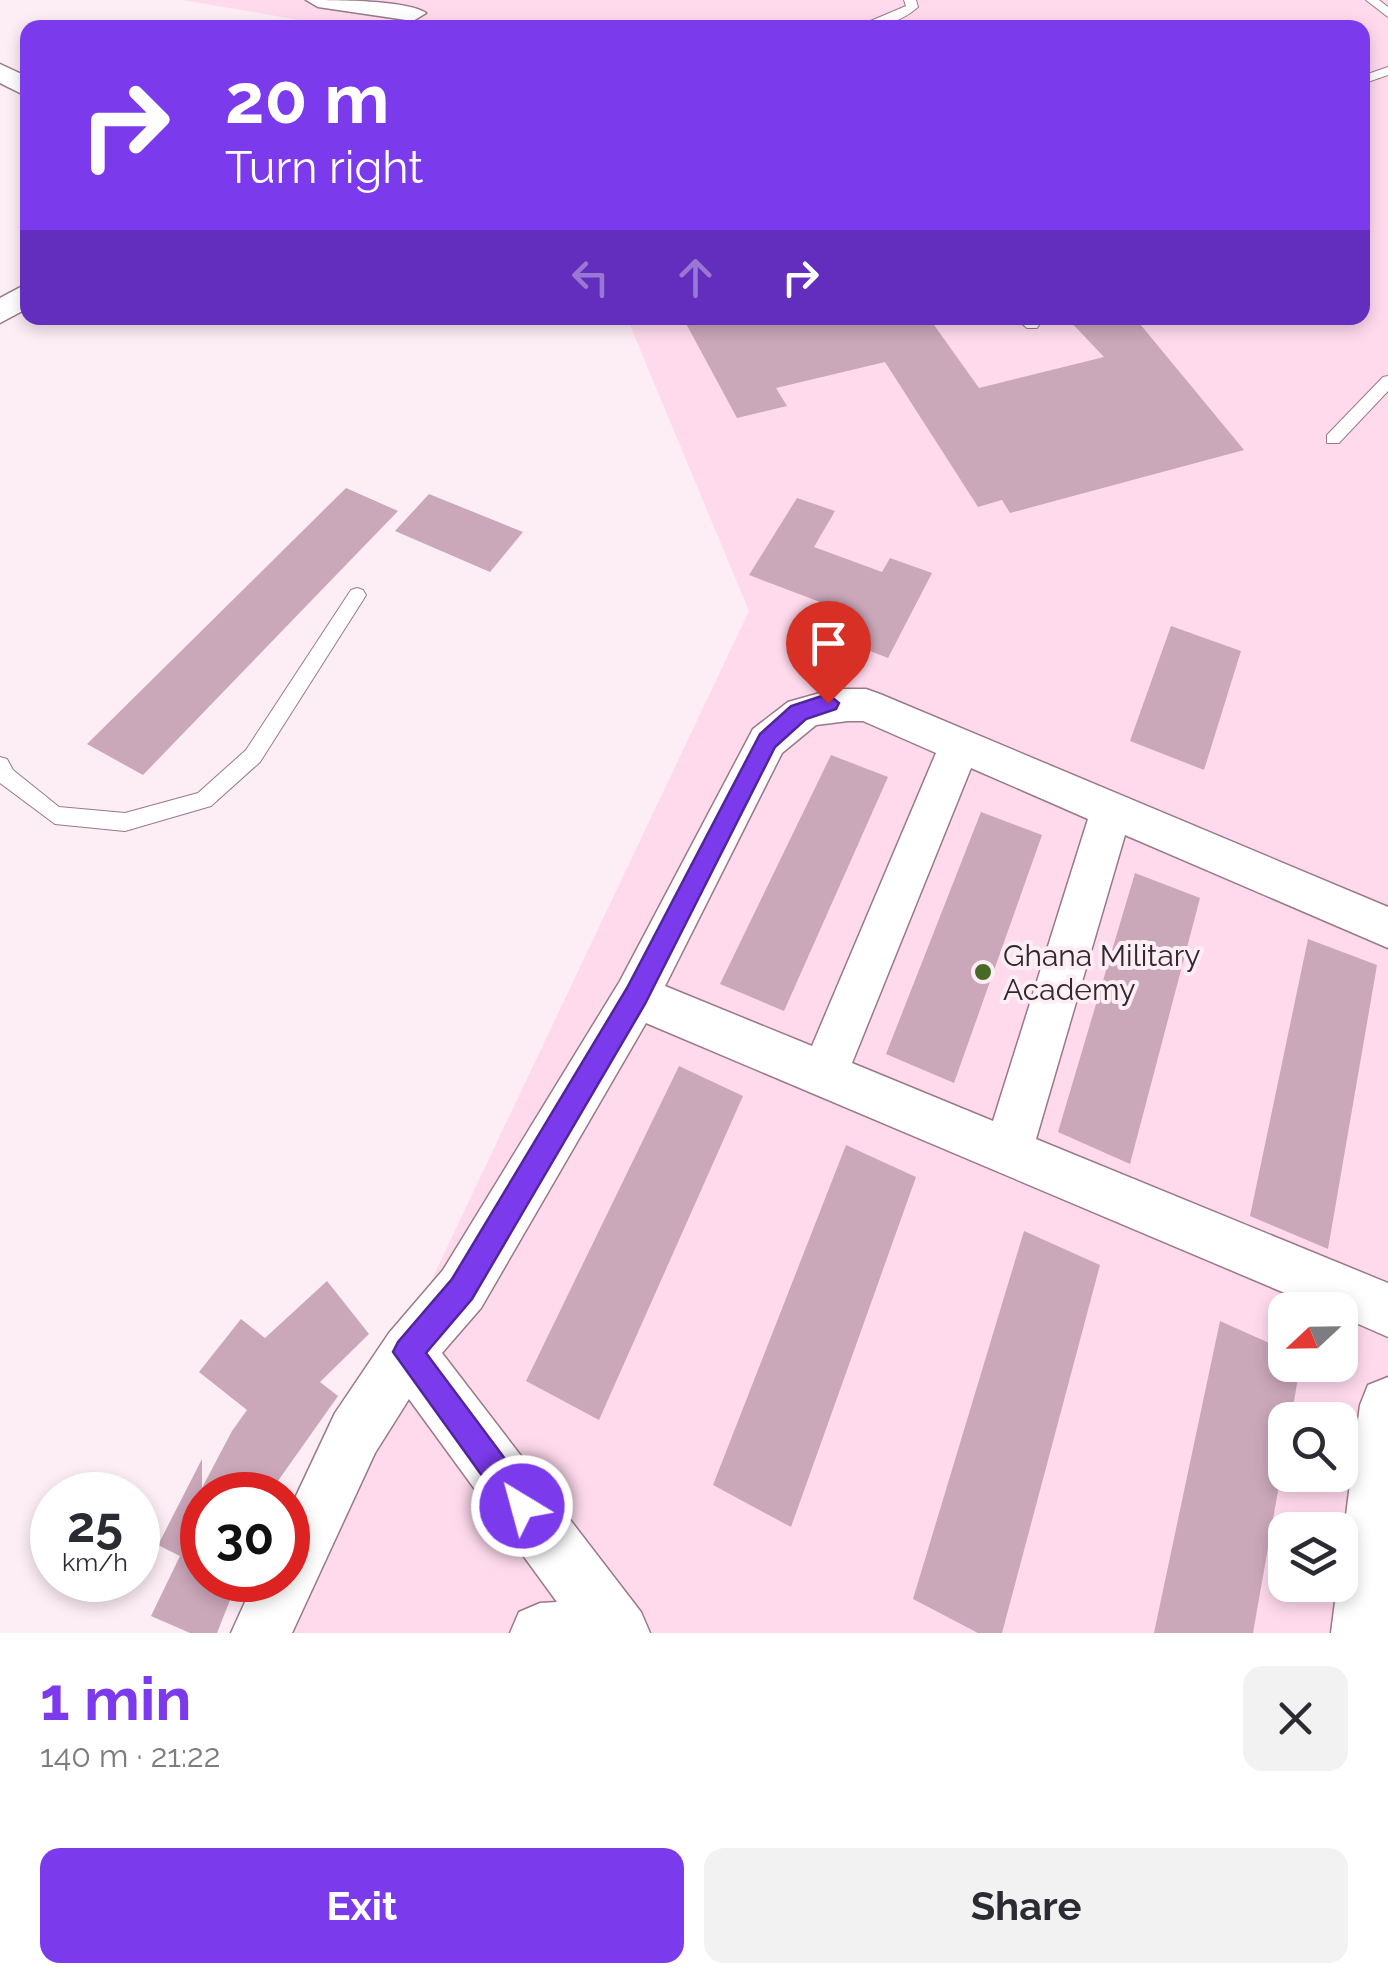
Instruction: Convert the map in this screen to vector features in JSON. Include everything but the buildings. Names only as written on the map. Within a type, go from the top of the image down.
[{"type":"street","points":[[318,0],[413,13]]},
{"type":"street","points":[[310,1529],[355,1433],[408,1352],[462,1289],[636,996],[768,741],[798,712],[828,703],[866,704],[1388,928]]},
{"type":"street","points":[[824,1074],[960,744]]},
{"type":"street","points":[[1008,1151],[1112,809]]},
{"type":"street","points":[[636,996],[1388,1310]]},
{"type":"street","points":[[408,1352],[616,1631]]},
{"type":"street","points":[[1361,1633],[1388,1405]]},
{"type":"street","points":[[261,1633],[276,1602]]},
{"type":"street","points":[[540,1633],[616,1631]]},
{"type":"lane","points":[[887,20],[912,7],[910,0]]},
{"type":"lane","points":[[1372,0],[1388,13]]},
{"type":"lane","points":[[1334,439],[1388,381]]},
{"type":"lane","points":[[0,765],[6,776],[55,815],[125,822],[204,800],[254,756],[357,595]]},
{"type":"shaded area","name":"Ghana Military Academy","points":[[183,0],[1388,0],[1388,1633],[264,1633],[279,1602],[310,1602],[310,1536],[749,611],[630,325],[1370,325],[1370,20],[299,20]]},
{"type":"place","name":"Ghana Military Academy","points":[[983,972]]},
{"type":"route","points":[[522,1506],[408,1352],[462,1289],[636,996],[768,741],[798,712],[828,703]]}]
